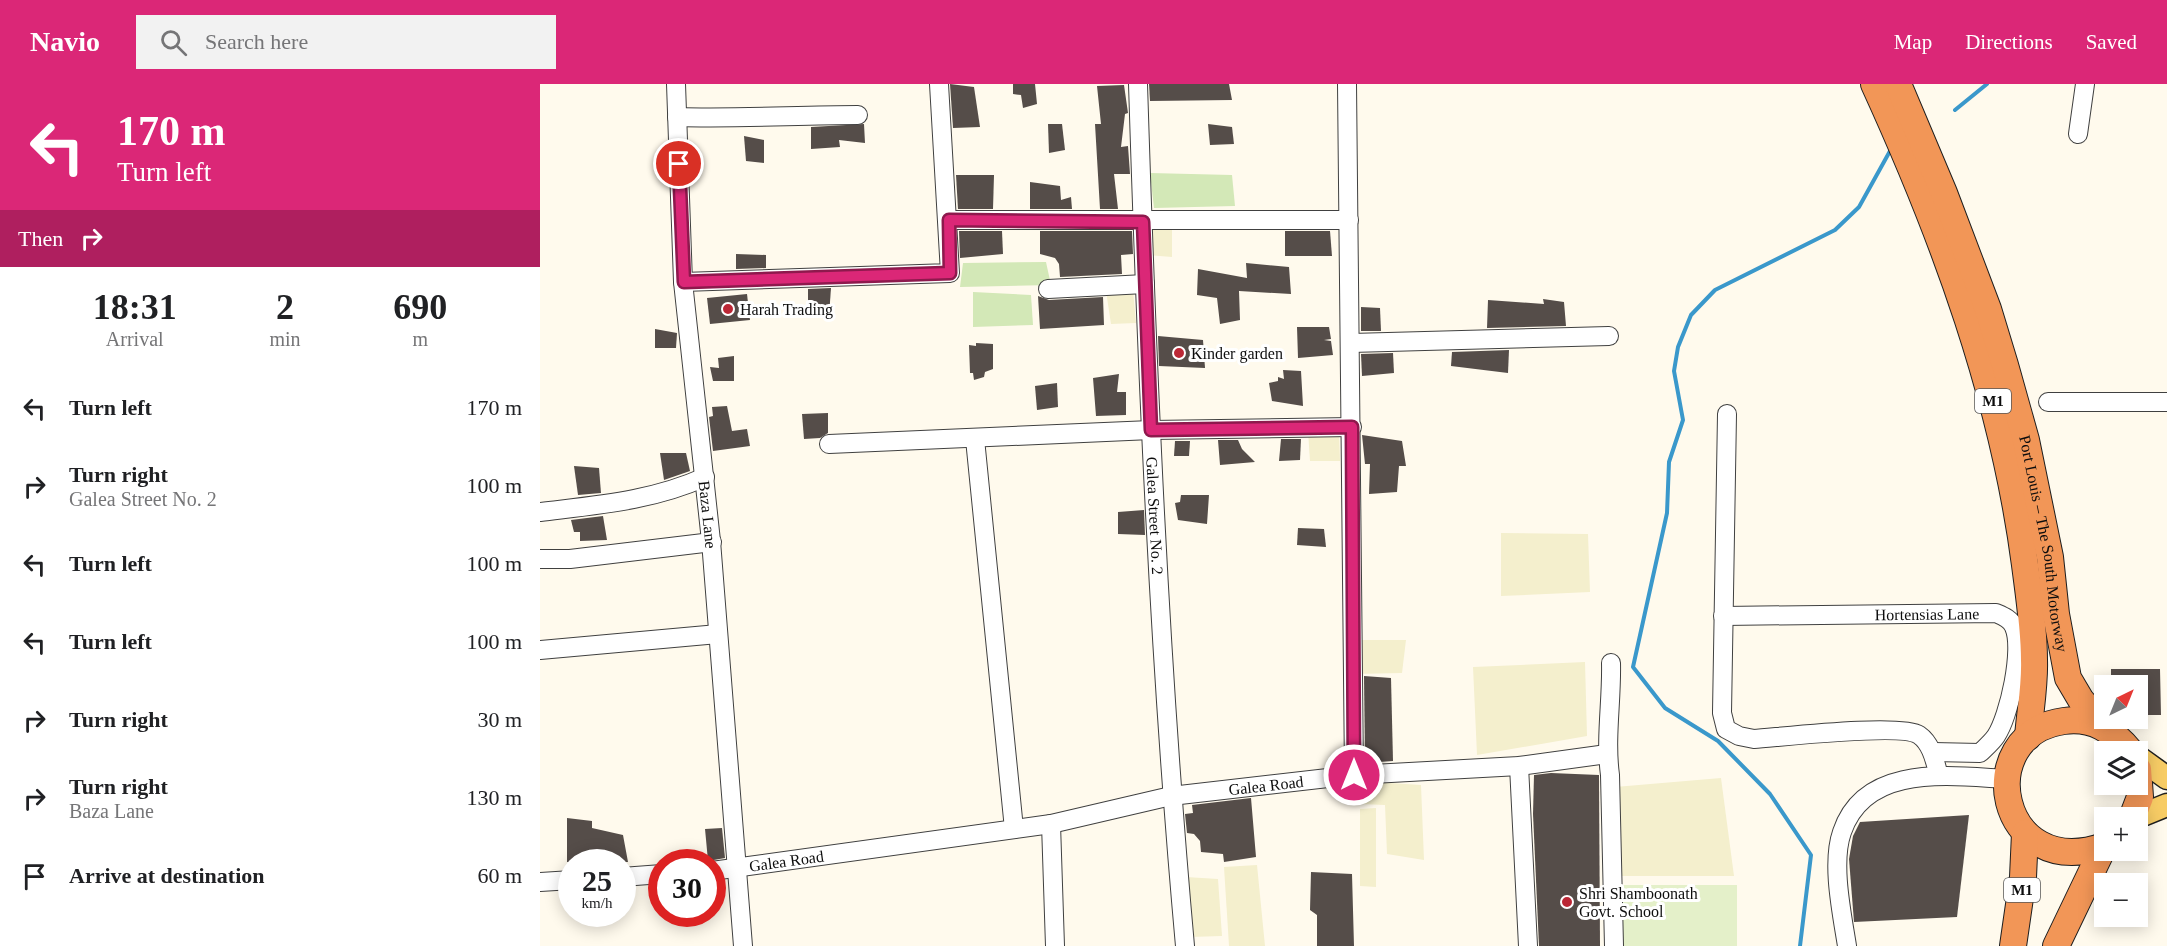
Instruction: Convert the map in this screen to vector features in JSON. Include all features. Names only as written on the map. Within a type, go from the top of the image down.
[{"type":"highway","name":"Port Louis – The South Motorway","points":[[1874,84],[1928,210],[1958,292],[1998,417],[2021,534],[2032,622],[2035,662],[2028,737]]},
{"type":"highway","name":"Port Louis – The South Motorway","points":[[1898,84],[1944,193],[2006,365],[2026,440],[2050,557],[2056,614],[2068,678],[2081,700],[2094,715]]},
{"type":"highway","name":"M1","points":[[2094,724],[2077,719],[2050,723],[2028,737],[2017,749],[2007,779],[2010,808],[2025,833],[2042,845],[2063,852],[2084,852],[2094,849]]},
{"type":"highway","name":"M1","points":[[2107,729],[2122,741]]},
{"type":"highway","name":"M1","points":[[2013,946],[2023,877],[2025,833]]},
{"type":"highway","name":"M1","points":[[2056,946],[2097,861]]},
{"type":"main road","points":[[2148,764],[2167,778]]},
{"type":"main road","points":[[2148,812],[2167,805]]},
{"type":"street","name":"Baza Lane","points":[[676,84],[684,282],[712,542],[743,946]]},
{"type":"street","points":[[684,282],[950,273],[949,220],[939,84]]},
{"type":"street","name":"Galea Street No. 2","points":[[1138,84],[1151,430],[1171,796],[1185,946]]},
{"type":"street","points":[[1347,84],[1354,775]]},
{"type":"street","points":[[2078,135],[2085,84]]},
{"type":"street","points":[[677,117],[773,118],[826,114],[858,116]]},
{"type":"street","points":[[949,220],[1143,222],[1349,220]]},
{"type":"street","points":[[1048,289],[1144,284]]},
{"type":"street","points":[[1351,343],[1609,336]]},
{"type":"street","points":[[2048,402],[2167,402]]},
{"type":"street","points":[[1727,414],[1722,713],[1726,729],[1738,736],[1754,739],[1894,730],[1918,735],[1932,752],[1939,776]]},
{"type":"street","points":[[829,444],[1151,430],[1352,427]]},
{"type":"street","points":[[975,439],[1014,829]]},
{"type":"street","points":[[540,512],[627,501],[672,492],[705,477]]},
{"type":"street","points":[[540,559],[570,559],[712,542]]},
{"type":"street","name":"Hortensias Lane","points":[[1724,616],[1996,613],[2005,617],[2015,628],[2017,663],[2009,706],[1996,736],[1980,753],[1932,752]]},
{"type":"street","points":[[540,650],[718,634]]},
{"type":"street","points":[[1611,663],[1612,689],[1607,754],[1610,775],[1614,946]]},
{"type":"street","name":"Galea Road","points":[[726,869],[1051,824],[1171,796],[1354,775],[1519,766],[1607,754]]},
{"type":"street","points":[[1519,766],[1528,946]]},
{"type":"street","points":[[1847,946],[1838,855],[1842,832],[1851,814],[1884,784],[1914,777],[2007,779]]},
{"type":"street","points":[[1051,824],[1055,946]]},
{"type":"street","points":[[540,882],[558,881]]},
{"type":"shaded area","points":[[1145,224],[1172,224],[1172,257],[1147,255]]},
{"type":"shaded area","points":[[1133,290],[1136,323],[1111,324],[1106,291]]},
{"type":"shaded area","points":[[1308,431],[1339,433],[1340,461],[1310,461]]},
{"type":"shaded area","points":[[1501,533],[1588,534],[1590,592],[1501,596]]},
{"type":"shaded area","points":[[1356,640],[1406,640],[1402,673],[1355,674]]},
{"type":"shaded area","points":[[1585,662],[1587,736],[1477,755],[1473,667]]},
{"type":"shaded area","points":[[1721,778],[1734,876],[1620,876],[1615,787]]},
{"type":"shaded area","points":[[1359,781],[1421,785],[1424,860],[1387,854],[1385,805],[1359,804]]},
{"type":"shaded area","points":[[1376,808],[1376,887],[1360,886],[1360,809]]},
{"type":"shaded area","points":[[1257,865],[1265,946],[1229,946],[1224,867]]},
{"type":"shaded area","points":[[1186,877],[1218,879],[1222,936],[1190,937]]},
{"type":"green space","points":[[1150,173],[1232,175],[1235,206],[1154,208]]},
{"type":"green space","points":[[1046,262],[1051,285],[960,287],[963,263]]},
{"type":"green space","points":[[973,292],[1031,295],[1033,325],[973,327]]},
{"type":"green space","points":[[1618,885],[1737,885],[1737,946],[1618,946]]},
{"type":"building","points":[[950,84],[974,87],[980,127],[953,128]]},
{"type":"building","points":[[1013,84],[1035,84],[1037,104],[1023,108],[1021,95],[1013,94]]},
{"type":"building","points":[[1149,84],[1229,84],[1232,100],[1150,101]]},
{"type":"building","points":[[1124,85],[1128,113],[1125,114],[1121,147],[1128,146],[1130,174],[1114,174],[1118,209],[1100,209],[1095,124],[1101,124],[1097,86]]},
{"type":"building","points":[[864,124],[865,143],[839,140],[840,147],[811,149],[811,127]]},
{"type":"building","points":[[1048,124],[1062,124],[1065,150],[1049,153]]},
{"type":"building","points":[[1208,124],[1232,127],[1234,144],[1210,145]]},
{"type":"building","points":[[744,136],[764,140],[764,163],[746,161]]},
{"type":"building","points":[[956,175],[994,175],[993,209],[958,209]]},
{"type":"building","points":[[1030,182],[1060,186],[1061,200],[1071,197],[1072,209],[1030,209]]},
{"type":"building","points":[[959,231],[1002,231],[1003,254],[960,258]]},
{"type":"building","points":[[1040,231],[1132,231],[1133,254],[1121,255],[1122,274],[1060,277],[1059,264],[1055,258],[1040,254]]},
{"type":"building","points":[[1285,231],[1330,231],[1332,256],[1285,256]]},
{"type":"building","points":[[736,254],[766,255],[766,268],[736,269]]},
{"type":"building","points":[[1246,263],[1289,267],[1291,294],[1239,291],[1240,320],[1220,324],[1217,298],[1197,295],[1198,269],[1247,278]]},
{"type":"building","points":[[831,288],[829,316],[808,316],[808,289]]},
{"type":"building","name":"Harah Trading","points":[[747,294],[750,320],[710,324],[707,298]]},
{"type":"building","points":[[1038,296],[1049,300],[1103,297],[1104,325],[1040,329]]},
{"type":"building","points":[[1543,299],[1564,302],[1566,326],[1487,328],[1488,300],[1544,304]]},
{"type":"building","points":[[1361,307],[1380,308],[1381,331],[1361,331]]},
{"type":"building","points":[[1297,327],[1329,327],[1331,339],[1324,340],[1331,341],[1333,355],[1298,358]]},
{"type":"building","points":[[655,329],[677,333],[676,348],[655,348]]},
{"type":"building","name":"Kinder garden","points":[[1158,336],[1203,340],[1205,368],[1159,366]]},
{"type":"building","points":[[976,343],[993,344],[993,369],[985,372],[984,377],[974,380],[973,373],[970,373],[969,345],[976,346]]},
{"type":"building","points":[[1509,350],[1508,373],[1451,366],[1452,352]]},
{"type":"building","points":[[1393,353],[1394,373],[1362,376],[1361,354]]},
{"type":"building","points":[[734,356],[734,381],[713,381],[710,367],[719,368],[718,358]]},
{"type":"building","points":[[1283,370],[1301,371],[1303,406],[1272,401],[1269,383],[1278,381],[1278,377],[1284,379]]},
{"type":"building","points":[[1119,374],[1117,392],[1126,392],[1126,415],[1096,416],[1093,378]]},
{"type":"building","points":[[1057,383],[1058,407],[1037,410],[1035,386]]},
{"type":"building","points":[[727,406],[732,431],[747,429],[750,446],[713,451],[709,417],[713,416],[712,407]]},
{"type":"building","points":[[828,413],[828,433],[820,438],[804,439],[802,414]]},
{"type":"building","points":[[1362,435],[1402,441],[1406,466],[1399,466],[1397,492],[1369,494],[1370,464],[1365,464]]},
{"type":"building","points":[[1281,439],[1301,439],[1300,460],[1279,461]]},
{"type":"building","points":[[1218,440],[1238,440],[1242,449],[1255,462],[1220,465]]},
{"type":"building","points":[[1175,441],[1190,441],[1189,456],[1174,456]]},
{"type":"building","points":[[660,453],[686,453],[690,471],[664,480]]},
{"type":"building","points":[[574,466],[599,468],[601,493],[578,495]]},
{"type":"building","points":[[1181,495],[1209,495],[1207,524],[1178,520],[1175,503],[1180,502]]},
{"type":"building","points":[[1144,510],[1145,535],[1118,534],[1118,512]]},
{"type":"building","points":[[603,516],[607,540],[580,541],[580,532],[574,532],[571,520]]},
{"type":"building","points":[[1298,528],[1324,529],[1326,547],[1297,545]]},
{"type":"building","points":[[2111,669],[2160,669],[2161,715],[2148,715],[2148,675],[2111,675]]},
{"type":"building","points":[[1364,676],[1391,678],[1393,761],[1365,763]]},
{"type":"building","name":"Shri Shamboonath Govt. School","points":[[1551,773],[1599,775],[1600,946],[1539,946],[1533,814],[1534,775]]},
{"type":"building","points":[[1251,798],[1256,857],[1224,862],[1223,854],[1201,852],[1200,841],[1194,834],[1187,833],[1185,814],[1193,813],[1192,805]]},
{"type":"building","points":[[1969,815],[1957,917],[1854,922],[1849,859],[1853,836],[1860,822]]},
{"type":"building","points":[[567,818],[592,821],[592,828],[623,835],[626,849],[567,849]]},
{"type":"building","points":[[722,828],[724,849],[707,849],[705,829]]},
{"type":"building","points":[[1311,872],[1352,874],[1354,946],[1317,946],[1317,915],[1310,910]]},
{"type":"waterway","points":[[1955,110],[1987,84]]},
{"type":"waterway","points":[[1800,946],[1811,855],[1770,794],[1718,741],[1665,708],[1633,667],[1667,513],[1669,462],[1683,420],[1674,371],[1678,347],[1691,315],[1715,290],[1835,230],[1859,207],[1890,151]]},
{"type":"place","name":"Harah Trading","points":[[728,309]]},
{"type":"place","name":"Kinder garden","points":[[1179,353]]},
{"type":"place","name":"Shri Shamboonath Govt. School","points":[[1567,902]]},
{"type":"route","points":[[679,164],[684,282],[950,273],[949,220],[1143,222],[1151,430],[1352,427],[1354,775]]}]
